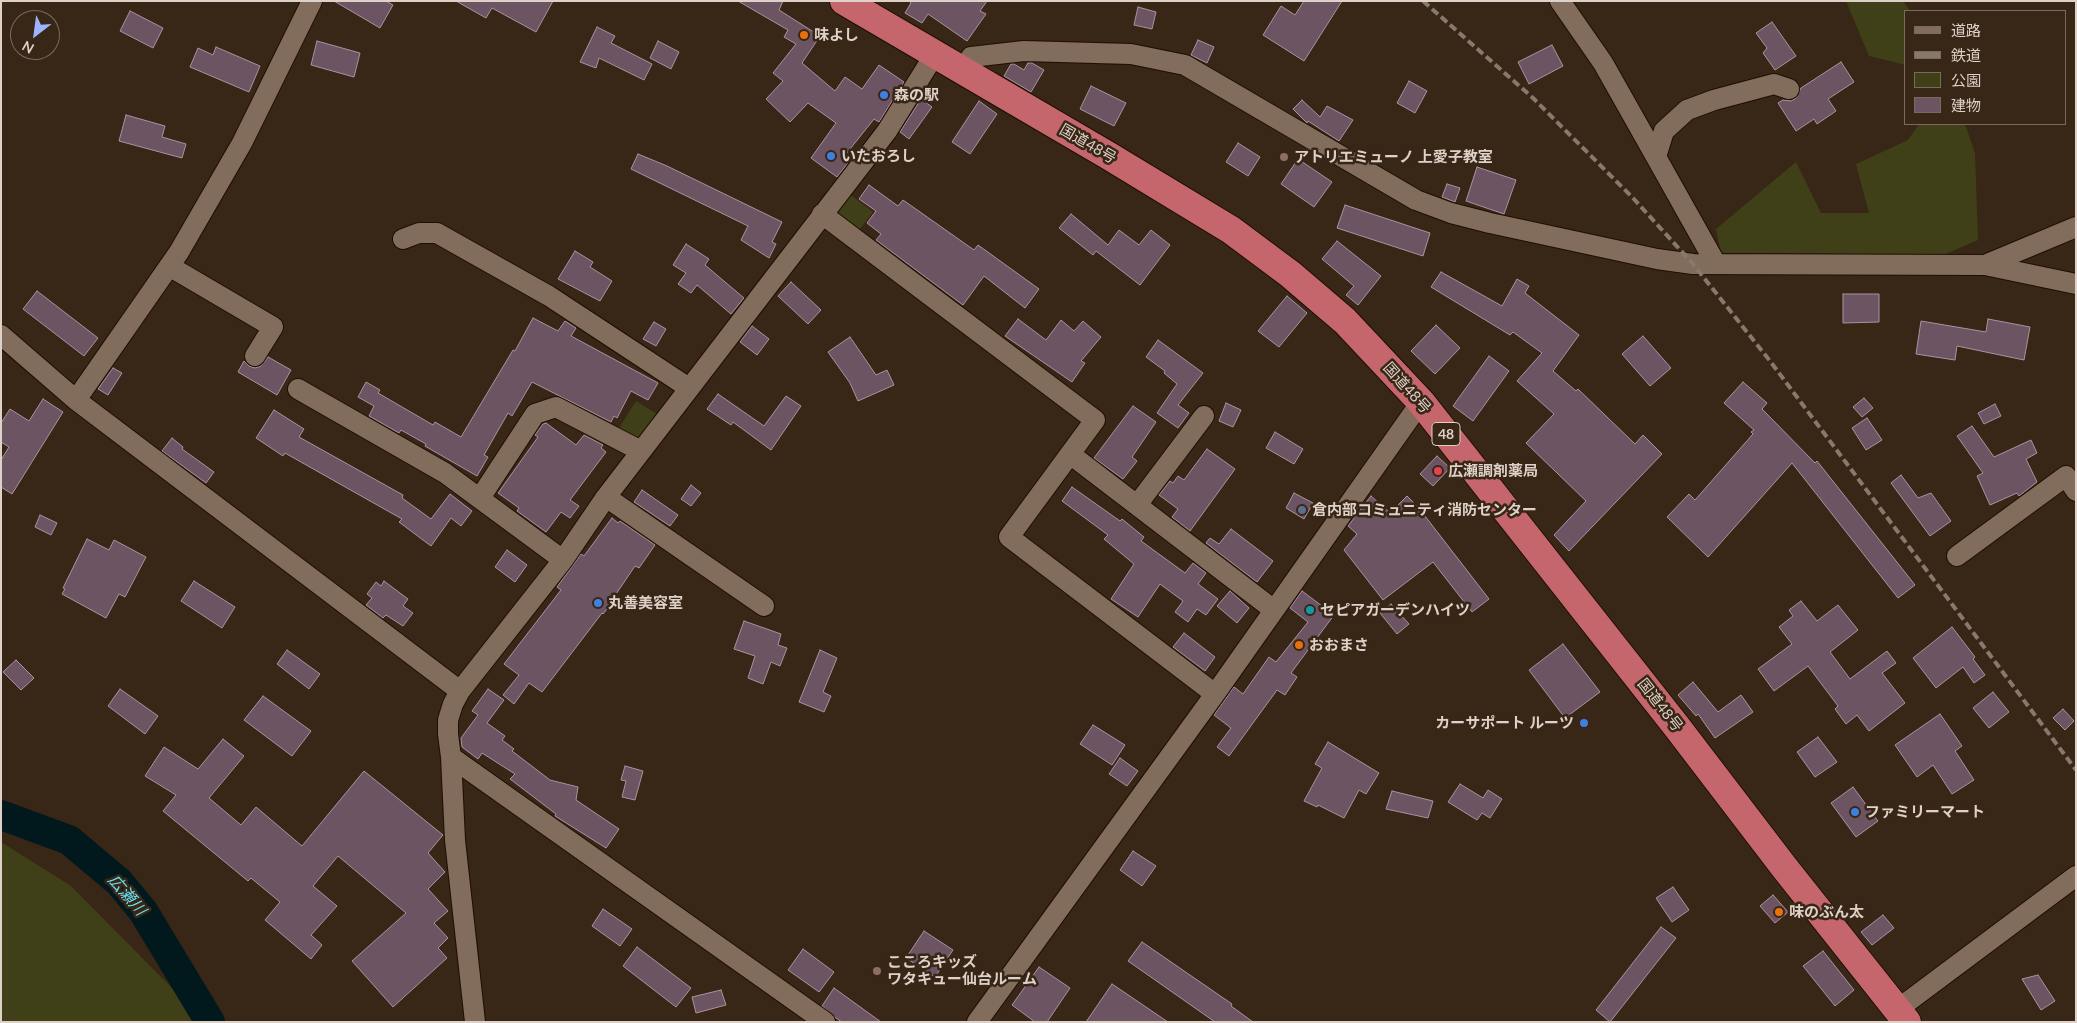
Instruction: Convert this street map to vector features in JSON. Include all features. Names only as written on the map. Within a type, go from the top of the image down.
[{"type":"highway","name":"国道48号","points":[[844,1],[964,70],[1231,230],[1290,274],[1345,321],[1421,402],[1671,719],[1784,867],[1903,1015]]},
{"type":"street","points":[[76,400],[169,266],[242,143],[312,1]]},
{"type":"street","points":[[1560,1],[1603,63],[1716,264]]},
{"type":"street","points":[[964,70],[971,57],[1024,52],[1131,54],[1185,65],[1416,200],[1451,213],[1490,223],[1657,259],[1693,264],[1985,265],[2076,284]]},
{"type":"street","points":[[475,1022],[454,840],[448,720],[460,691],[563,560],[606,497],[887,131],[935,54]]},
{"type":"street","points":[[1656,157],[1664,131],[1687,110],[1714,100],[1774,84],[1789,89]]},
{"type":"street","points":[[822,214],[1095,420],[1009,537],[1214,694]]},
{"type":"street","points":[[1985,265],[2076,227]]},
{"type":"street","points":[[403,239],[419,233],[437,233],[549,296],[689,388]]},
{"type":"street","points":[[169,266],[273,327],[255,356]]},
{"type":"street","points":[[1,335],[76,400],[460,691]]},
{"type":"street","points":[[298,389],[445,473],[563,560]]},
{"type":"street","points":[[977,1022],[1214,694],[1421,402]]},
{"type":"street","points":[[480,498],[535,414],[556,407],[641,451]]},
{"type":"street","points":[[1137,505],[1204,416]]},
{"type":"street","points":[[1070,454],[1274,610]]},
{"type":"street","points":[[1956,556],[2066,476],[2076,490]]},
{"type":"street","points":[[606,497],[764,606]]},
{"type":"street","points":[[451,757],[825,1022]]},
{"type":"street","points":[[1903,1015],[2076,876]]},
{"type":"green space","points":[[1846,1],[1903,1],[1909,10],[1904,10],[1904,65],[1869,56]]},
{"type":"green space","points":[[1918,125],[1965,125],[1975,153],[1978,240],[1943,255],[1721,253],[1716,229],[1796,162],[1821,213],[1869,213],[1856,164],[1908,140]]},
{"type":"green space","points":[[848,193],[873,212],[856,234],[841,223],[837,208]]},
{"type":"green space","points":[[636,401],[657,414],[645,434],[634,439],[618,430]]},
{"type":"green space","points":[[1,842],[71,886],[170,986],[210,1022],[1,1022]]},
{"type":"building","points":[[334,1],[386,1],[393,5],[380,28]]},
{"type":"building","points":[[456,1],[553,1],[536,32],[492,8],[486,18]]},
{"type":"building","points":[[738,1],[783,1],[779,10],[820,36],[802,63],[835,91],[845,77],[862,89],[879,65],[904,82],[879,122],[874,119],[842,159],[848,163],[837,177],[811,158],[836,123],[808,103],[790,122],[766,99],[783,81],[773,73],[796,44],[784,37],[788,30]]},
{"type":"building","points":[[909,1],[987,1],[980,11],[986,14],[967,41],[928,14],[922,23],[905,13],[911,3]]},
{"type":"building","points":[[1304,1],[1342,1],[1304,61],[1263,35],[1281,6],[1295,15]]},
{"type":"building","points":[[1138,7],[1156,12],[1152,29],[1134,25]]},
{"type":"building","points":[[130,11],[163,28],[153,48],[120,31]]},
{"type":"building","points":[[1772,22],[1796,56],[1775,70],[1763,53],[1767,48],[1756,33]]},
{"type":"building","points":[[597,27],[615,36],[611,43],[652,64],[644,80],[599,58],[596,68],[580,62]]},
{"type":"building","points":[[1198,40],[1214,47],[1207,63],[1191,55]]},
{"type":"building","points":[[317,41],[360,53],[354,77],[311,65]]},
{"type":"building","points":[[658,41],[679,52],[671,69],[650,58]]},
{"type":"building","points":[[1552,45],[1563,66],[1529,84],[1518,62]]},
{"type":"building","points":[[216,47],[260,66],[249,92],[190,67],[198,48],[213,55]]},
{"type":"building","points":[[1841,62],[1854,82],[1828,99],[1836,111],[1817,124],[1814,119],[1796,131],[1778,103],[1783,100],[1791,101],[1796,98],[1801,88]]},
{"type":"building","points":[[1028,63],[1032,63],[1044,70],[1031,92],[1004,76],[1011,64],[1024,70]]},
{"type":"building","points":[[1409,81],[1427,91],[1415,113],[1397,103]]},
{"type":"building","points":[[1091,86],[1126,103],[1114,126],[1080,109]]},
{"type":"building","points":[[921,99],[932,107],[909,139],[900,132]]},
{"type":"building","points":[[1302,100],[1320,117],[1327,106],[1353,120],[1339,141],[1308,121],[1307,123],[1293,109]]},
{"type":"building","points":[[979,101],[997,114],[970,154],[952,142]]},
{"type":"building","points":[[126,115],[165,126],[162,137],[186,144],[182,158],[119,141]]},
{"type":"building","points":[[1238,143],[1260,157],[1248,176],[1226,162]]},
{"type":"building","points":[[638,154],[667,166],[782,222],[772,242],[776,244],[769,258],[741,240],[748,226],[631,169]]},
{"type":"building","points":[[1298,159],[1332,182],[1314,207],[1281,184]]},
{"type":"building","points":[[1477,167],[1516,180],[1504,214],[1466,201]]},
{"type":"building","points":[[1447,184],[1460,188],[1455,202],[1442,197]]},
{"type":"building","points":[[869,185],[898,206],[903,200],[974,250],[978,245],[1039,289],[1025,308],[984,276],[963,305],[876,240],[881,234],[867,223],[876,211],[859,199]]},
{"type":"building","points":[[1345,205],[1430,233],[1423,256],[1337,228]]},
{"type":"building","points":[[1071,214],[1108,245],[1119,230],[1139,245],[1151,230],[1170,245],[1140,285],[1096,251],[1093,255],[1059,228]]},
{"type":"building","points":[[1337,241],[1381,276],[1358,305],[1346,295],[1354,286],[1322,259]]},
{"type":"building","points":[[686,244],[709,259],[705,265],[744,298],[731,314],[697,285],[691,293],[678,284],[686,273],[673,265]]},
{"type":"building","points":[[575,251],[593,262],[590,267],[612,281],[600,301],[558,279]]},
{"type":"building","points":[[1441,272],[1502,306],[1517,279],[1529,286],[1525,293],[1579,335],[1553,371],[1576,391],[1578,389],[1635,444],[1643,435],[1662,454],[1569,551],[1554,535],[1586,501],[1526,443],[1554,414],[1517,381],[1542,353],[1513,332],[1510,335],[1431,287]]},
{"type":"building","points":[[791,282],[821,310],[808,324],[778,296]]},
{"type":"building","points":[[37,291],[98,338],[84,356],[23,309]]},
{"type":"building","points":[[1843,294],[1879,294],[1879,322],[1843,323]]},
{"type":"building","points":[[1287,296],[1307,313],[1279,347],[1258,331]]},
{"type":"building","points":[[533,318],[558,331],[565,321],[576,328],[571,336],[658,383],[648,400],[631,391],[617,418],[614,416],[611,422],[532,382],[512,416],[508,413],[484,455],[488,457],[477,476],[401,430],[399,433],[369,416],[374,406],[358,397],[366,382],[380,390],[378,393],[433,425],[435,422],[461,437],[513,350],[515,351]]},
{"type":"building","points":[[1018,319],[1046,340],[1061,320],[1074,331],[1083,321],[1101,337],[1081,361],[1085,363],[1072,382],[1005,336]]},
{"type":"building","points":[[1988,319],[2030,327],[2024,360],[1957,346],[1955,360],[1916,354],[1921,321],[1986,332]]},
{"type":"building","points":[[654,322],[666,329],[656,346],[643,339]]},
{"type":"building","points":[[1436,325],[1460,348],[1435,374],[1411,351]]},
{"type":"building","points":[[752,326],[769,339],[757,355],[740,342]]},
{"type":"building","points":[[1643,336],[1671,368],[1650,386],[1622,354]]},
{"type":"building","points":[[850,337],[876,375],[887,370],[894,385],[858,401],[850,383],[828,352]]},
{"type":"building","points":[[1158,340],[1203,373],[1178,405],[1189,413],[1178,428],[1157,413],[1177,384],[1164,373],[1165,371],[1146,357]]},
{"type":"building","points":[[1489,356],[1509,371],[1473,421],[1453,406]]},
{"type":"building","points":[[268,357],[291,370],[277,395],[238,372],[244,361],[249,366],[255,368],[261,366]]},
{"type":"building","points":[[113,368],[122,373],[108,395],[98,389]]},
{"type":"building","points":[[1743,382],[1767,403],[1762,409],[1815,463],[1817,461],[1915,585],[1898,598],[1792,463],[1708,557],[1667,517],[1689,494],[1695,500],[1753,434],[1751,432],[1754,430],[1724,403]]},
{"type":"building","points":[[718,394],[764,426],[786,396],[801,406],[771,450],[733,422],[731,425],[707,409]]},
{"type":"building","points":[[1864,398],[1873,408],[1862,417],[1853,407]]},
{"type":"building","points":[[43,399],[63,412],[12,494],[1,487],[1,460],[9,447],[1,442],[1,423],[10,409],[29,421]]},
{"type":"building","points":[[1226,403],[1241,410],[1233,427],[1219,421]]},
{"type":"building","points":[[1995,404],[2001,416],[1984,424],[1978,413]]},
{"type":"building","points":[[1133,406],[1156,422],[1132,457],[1137,461],[1123,479],[1094,458]]},
{"type":"building","points":[[274,410],[304,429],[299,437],[403,495],[402,498],[431,519],[450,494],[472,511],[461,526],[451,518],[431,546],[399,522],[402,519],[285,453],[283,456],[256,438]]},
{"type":"building","points":[[1867,418],[1882,440],[1866,450],[1852,428]]},
{"type":"building","points":[[546,423],[576,445],[584,435],[603,445],[601,448],[606,452],[570,500],[579,506],[570,518],[561,512],[546,532],[517,511],[519,508],[498,493],[538,437],[535,435],[543,424]]},
{"type":"building","points":[[1972,426],[1994,457],[2031,440],[2037,453],[2026,459],[2037,482],[2019,496],[2017,493],[1990,505],[1977,476],[1983,473],[1957,436]]},
{"type":"building","points":[[1275,432],[1303,449],[1294,464],[1266,448]]},
{"type":"building","points":[[172,438],[183,447],[182,449],[214,472],[206,483],[162,451]]},
{"type":"building","points":[[1207,449],[1235,469],[1190,531],[1172,517],[1178,509],[1159,495],[1170,481],[1173,483],[1178,476],[1184,480]]},
{"type":"building","points":[[1437,456],[1450,468],[1433,486],[1420,474]]},
{"type":"building","points":[[1901,475],[1918,498],[1931,493],[1951,521],[1930,536],[1891,483]]},
{"type":"building","points":[[691,485],[701,493],[691,506],[681,499]]},
{"type":"building","points":[[1072,487],[1120,521],[1122,519],[1144,537],[1141,541],[1185,573],[1193,563],[1206,573],[1198,584],[1218,599],[1206,615],[1197,609],[1188,622],[1175,612],[1183,601],[1160,584],[1138,617],[1111,599],[1134,564],[1104,539],[1108,535],[1062,501]]},
{"type":"building","points":[[642,490],[678,515],[670,526],[634,502]]},
{"type":"building","points":[[1294,493],[1313,503],[1304,519],[1286,508]]},
{"type":"building","points":[[1371,496],[1390,513],[1407,496],[1418,507],[1489,599],[1472,612],[1433,562],[1383,600],[1344,550],[1357,534],[1348,526]]},
{"type":"building","points":[[40,515],[57,523],[51,535],[35,527]]},
{"type":"building","points":[[612,518],[618,523],[620,521],[655,545],[639,568],[635,566],[611,604],[602,613],[542,692],[529,683],[514,704],[503,695],[519,675],[504,664],[561,590],[557,587],[581,554],[584,556]]},
{"type":"building","points":[[1231,529],[1273,561],[1257,582],[1206,543],[1210,538],[1219,544]]},
{"type":"building","points":[[87,539],[109,550],[114,540],[146,557],[125,597],[119,594],[106,618],[62,594],[65,589],[63,588]]},
{"type":"building","points":[[507,550],[527,565],[515,582],[495,567]]},
{"type":"building","points":[[194,581],[235,607],[222,628],[181,601]]},
{"type":"building","points":[[384,581],[408,599],[403,606],[413,613],[403,626],[386,615],[383,618],[366,605],[372,598],[367,594],[376,582],[381,586]]},
{"type":"building","points":[[1230,591],[1249,608],[1237,623],[1217,606]]},
{"type":"building","points":[[1302,591],[1334,615],[1291,673],[1297,677],[1285,695],[1277,690],[1229,756],[1217,747],[1231,728],[1214,715],[1234,687],[1243,694],[1269,657],[1276,662],[1308,622],[1290,608]]},
{"type":"building","points":[[1801,601],[1817,621],[1838,605],[1858,630],[1830,652],[1850,679],[1887,651],[1896,663],[1882,673],[1905,703],[1869,731],[1857,715],[1846,724],[1835,709],[1838,706],[1808,666],[1774,691],[1758,669],[1792,644],[1779,627],[1793,616],[1789,610]]},
{"type":"building","points":[[1391,604],[1409,624],[1397,634],[1380,613]]},
{"type":"building","points":[[744,621],[781,634],[778,645],[787,648],[780,666],[771,662],[763,684],[748,678],[755,656],[734,649]]},
{"type":"building","points":[[1952,627],[1975,657],[1973,659],[1985,675],[1974,683],[1963,667],[1936,688],[1913,658]]},
{"type":"building","points":[[1184,633],[1215,657],[1205,671],[1173,647]]},
{"type":"building","points":[[1563,644],[1600,692],[1565,718],[1529,670]]},
{"type":"building","points":[[287,650],[320,674],[309,689],[277,664]]},
{"type":"building","points":[[820,650],[837,658],[823,692],[831,696],[824,712],[799,702]]},
{"type":"building","points":[[16,660],[34,678],[21,690],[3,672]]},
{"type":"building","points":[[1693,682],[1718,712],[1741,695],[1753,712],[1715,738],[1698,714],[1696,716],[1678,695]]},
{"type":"building","points":[[120,689],[158,716],[145,734],[108,706]]},
{"type":"building","points":[[488,689],[504,700],[487,723],[505,736],[502,740],[514,749],[512,751],[550,780],[578,787],[576,800],[619,829],[606,848],[555,816],[556,814],[510,779],[515,774],[482,753],[478,759],[462,747],[461,738],[478,715],[472,711]]},
{"type":"building","points":[[1993,692],[2009,712],[1989,728],[1973,708]]},
{"type":"building","points":[[263,696],[311,731],[292,756],[244,720]]},
{"type":"building","points":[[2063,709],[2074,721],[2065,730],[2053,718]]},
{"type":"building","points":[[1940,714],[1962,746],[1955,751],[1974,780],[1952,794],[1933,765],[1917,777],[1895,745]]},
{"type":"building","points":[[1093,725],[1125,745],[1112,765],[1080,744]]},
{"type":"building","points":[[1818,737],[1837,762],[1815,777],[1797,752]]},
{"type":"building","points":[[223,739],[244,756],[209,798],[241,825],[256,807],[302,846],[364,771],[443,835],[428,853],[445,872],[428,889],[448,911],[434,923],[448,938],[438,948],[447,958],[393,1007],[352,961],[406,913],[338,856],[313,886],[337,906],[311,935],[322,945],[311,959],[265,920],[280,902],[251,878],[248,881],[163,811],[176,795],[145,776],[164,747],[198,769]]},
{"type":"building","points":[[1328,742],[1379,773],[1366,794],[1359,790],[1344,818],[1318,805],[1317,807],[1304,801],[1322,768],[1315,764]]},
{"type":"building","points":[[1120,758],[1138,771],[1127,786],[1109,774]]},
{"type":"building","points":[[625,766],[643,771],[635,800],[622,797],[626,781],[621,780]]},
{"type":"building","points":[[1460,784],[1483,798],[1488,790],[1502,799],[1490,818],[1482,813],[1477,820],[1448,802]]},
{"type":"building","points":[[1853,787],[1878,821],[1856,837],[1831,803]]},
{"type":"building","points":[[1392,791],[1433,801],[1428,818],[1386,809]]},
{"type":"building","points":[[1133,851],[1156,866],[1142,886],[1120,870]]},
{"type":"building","points":[[1673,887],[1689,910],[1672,922],[1656,898]]},
{"type":"building","points":[[1773,895],[1788,912],[1775,923],[1760,906]]},
{"type":"building","points":[[603,909],[632,929],[620,946],[592,926]]},
{"type":"building","points":[[1883,915],[1894,928],[1872,945],[1861,932]]},
{"type":"building","points":[[1661,927],[1676,938],[1610,1022],[1596,1010]]},
{"type":"building","points":[[924,931],[953,950],[935,977],[906,958]]},
{"type":"building","points":[[1142,942],[1232,1004],[1231,1006],[1253,1022],[1215,1022],[1128,961]]},
{"type":"building","points":[[637,947],[691,988],[676,1007],[623,966]]},
{"type":"building","points":[[803,949],[834,972],[819,992],[788,970]]},
{"type":"building","points":[[1823,951],[1854,990],[1835,1006],[1803,966]]},
{"type":"building","points":[[1039,967],[1070,988],[1047,1022],[1035,1022],[1012,1005]]},
{"type":"building","points":[[2038,975],[2055,1001],[2041,1010],[2022,979]]},
{"type":"building","points":[[1112,984],[1168,1022],[1086,1022]]},
{"type":"building","points":[[834,988],[881,1022],[842,1022],[836,1018],[822,1006]]},
{"type":"building","points":[[721,990],[726,1005],[696,1013],[692,997]]},
{"type":"waterway","name":"広瀬川","points":[[1,815],[69,840],[119,882],[143,911],[210,1022]]},
{"type":"railway","points":[[1423,1],[1533,98],[1633,198],[1693,264],[1770,361],[2076,770]]},
{"type":"place","name":"味よし","points":[[804,35]]},
{"type":"place","name":"森の駅","points":[[884,95]]},
{"type":"place","name":"いたおろし","points":[[831,156]]},
{"type":"place","name":"アトリエミューノ 上愛子教室","points":[[1284,157]]},
{"type":"place","name":"広瀬調剤薬局","points":[[1438,471]]},
{"type":"place","name":"倉内部コミュニティ消防センター","points":[[1302,510]]},
{"type":"place","name":"丸善美容室","points":[[598,603]]},
{"type":"place","name":"セピアガーデンハイツ","points":[[1310,610]]},
{"type":"place","name":"おおまさ","points":[[1299,645]]},
{"type":"place","name":"カーサポート ルーツ","points":[[1584,723]]},
{"type":"place","name":"ファミリーマート","points":[[1855,812]]},
{"type":"place","name":"味のぶん太","points":[[1779,912]]},
{"type":"place","name":"こころキッズ ワタキュー仙台ルーム","points":[[877,971]]}]
